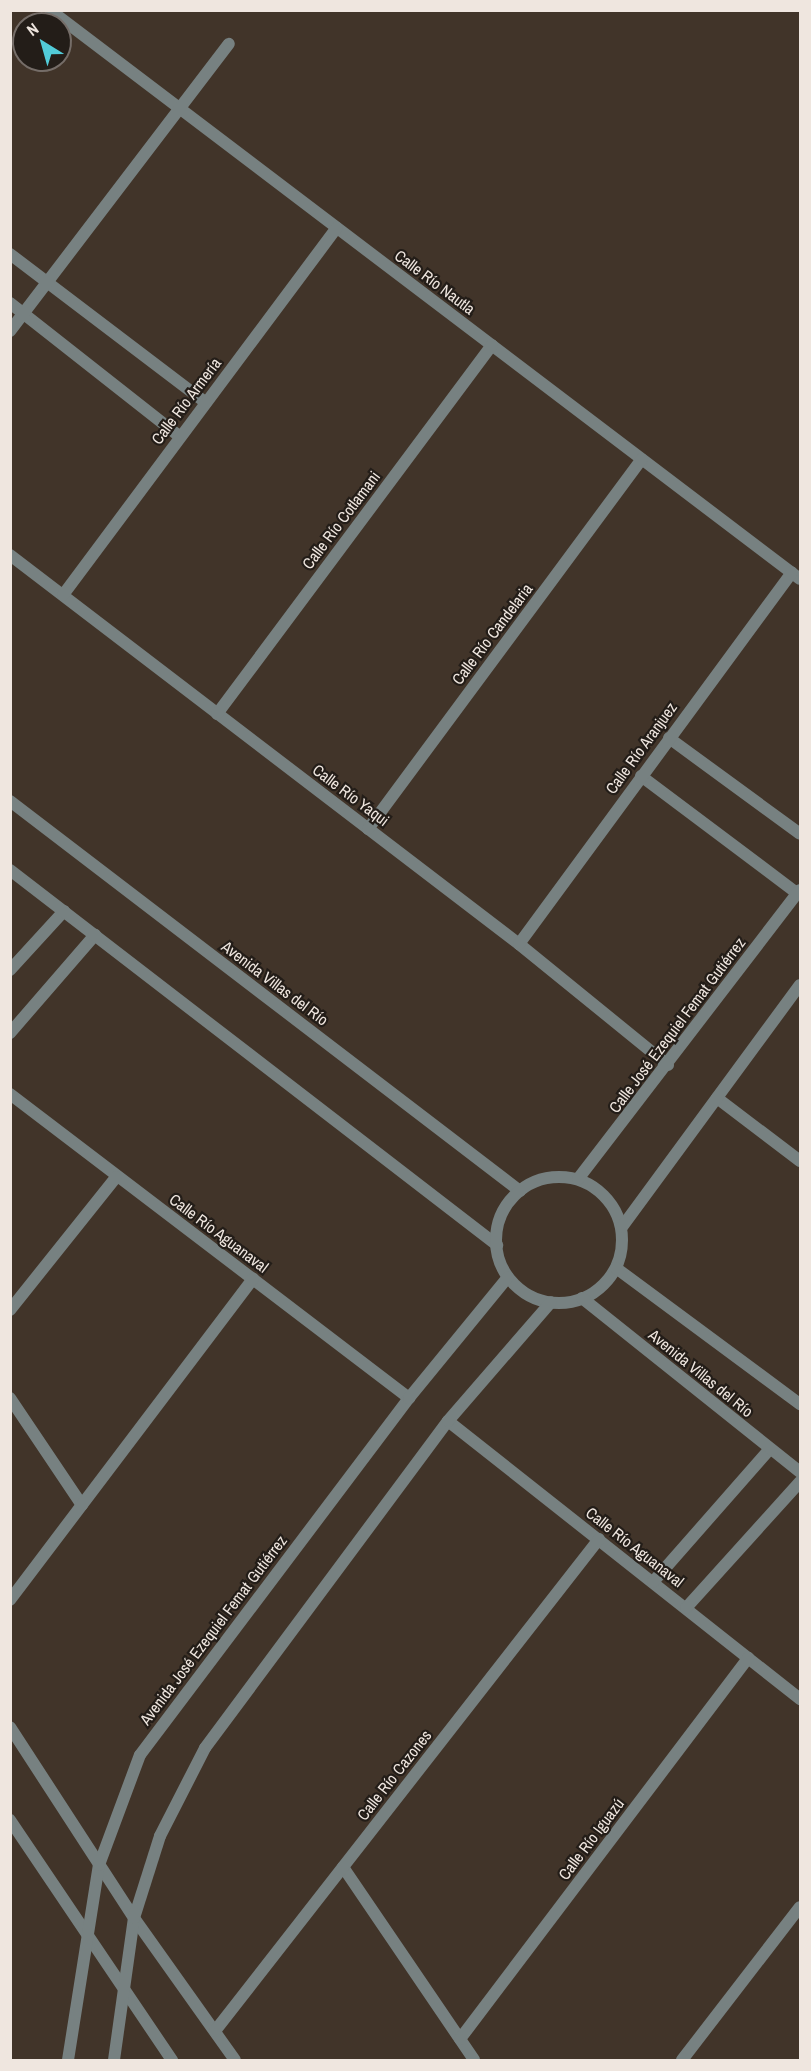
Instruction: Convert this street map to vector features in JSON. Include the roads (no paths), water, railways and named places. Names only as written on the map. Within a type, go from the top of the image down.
[{"type":"street","name":"Calle Río Nautla","points":[[50,10],[796,576]]},
{"type":"street","points":[[10,331],[229,44]]},
{"type":"street","name":"Calle Río Armería","points":[[63,595],[337,228]]},
{"type":"street","points":[[10,254],[206,403]]},
{"type":"street","points":[[10,303],[180,437]]},
{"type":"street","name":"Calle Río Cotlamani","points":[[218,714],[492,345]]},
{"type":"street","name":"Calle Río Candelaria","points":[[368,829],[642,459]]},
{"type":"street","name":"Calle Río Yaqui","points":[[10,555],[519,944],[668,1065]]},
{"type":"street","name":"Calle Río Aranjuez","points":[[519,944],[640,776],[796,576]]},
{"type":"street","points":[[669,738],[801,834]]},
{"type":"street","points":[[640,776],[799,892]]},
{"type":"street","name":"Avenida Villas del Río","points":[[10,801],[520,1191]]},
{"type":"street","points":[[10,870],[497,1245]]},
{"type":"street","name":"Calle José Ezequiel Femat Gutiérrez","points":[[578,1179],[799,892]]},
{"type":"street","points":[[10,970],[64,911]]},
{"type":"street","points":[[10,1033],[95,935]]},
{"type":"street","points":[[622,1227],[604,1195],[578,1179],[540,1179],[520,1191],[505,1207],[498,1225],[497,1245],[508,1277],[533,1297],[550,1302],[582,1298],[597,1290],[616,1268],[622,1227],[801,985]]},
{"type":"street","name":"Calle Río Aguanaval","points":[[10,1094],[409,1398]]},
{"type":"street","points":[[717,1098],[801,1161]]},
{"type":"street","points":[[10,1310],[116,1177]]},
{"type":"street","name":"Avenida Villas del Río","points":[[616,1268],[801,1404]]},
{"type":"street","name":"Avenida José Ezequiel Femat Gutiérrez","points":[[68,2061],[86,1932],[99,1865],[140,1755],[409,1398],[508,1277]]},
{"type":"street","points":[[10,1600],[253,1280]]},
{"type":"street","name":"Avenida Villas del Río","points":[[582,1298],[801,1472]]},
{"type":"street","points":[[114,2061],[134,1918],[160,1836],[205,1748],[448,1421],[550,1302]]},
{"type":"street","points":[[10,1398],[82,1505]]},
{"type":"street","name":"Calle Río Aguanaval","points":[[448,1421],[801,1699]]},
{"type":"street","points":[[653,1582],[770,1449]]},
{"type":"street","points":[[686,1608],[801,1482]]},
{"type":"street","name":"Calle Río Cazones","points":[[215,2031],[599,1539]]},
{"type":"street","name":"Calle Río Iguazú","points":[[460,2039],[748,1658]]},
{"type":"street","points":[[10,1727],[134,1918],[235,2061]]},
{"type":"street","points":[[10,1820],[172,2061]]},
{"type":"street","points":[[343,1867],[474,2061]]},
{"type":"street","points":[[682,2061],[801,1907]]}]
